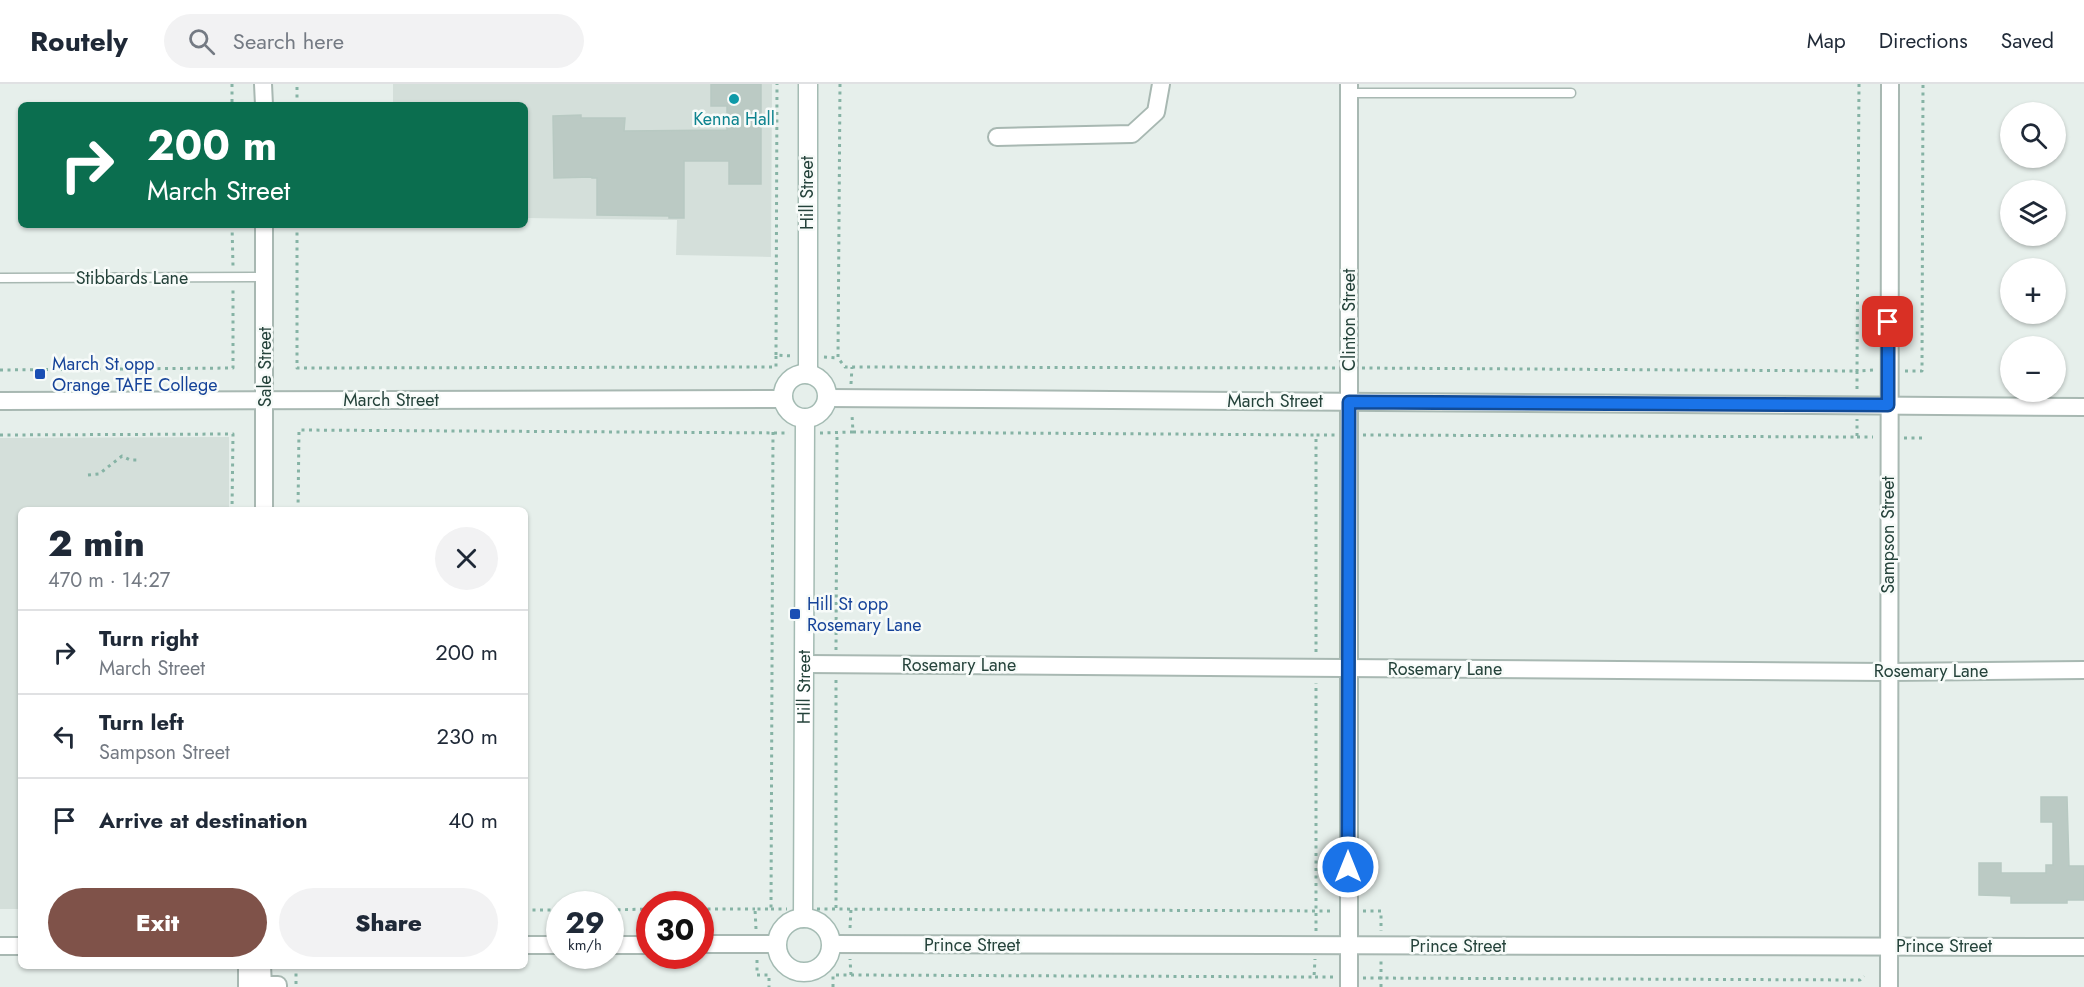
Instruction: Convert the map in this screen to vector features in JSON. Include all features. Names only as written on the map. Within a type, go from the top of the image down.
[{"type":"main road","name":"Hill Street","points":[[807,366],[808,84]]},
{"type":"main road","points":[[807,366],[822,382],[827,398],[820,413],[805,426],[790,413],[782,399],[786,384],[800,375],[807,366]]},
{"type":"main road","name":"Hill Street","points":[[803,913],[806,664],[805,426]]},
{"type":"main road","points":[[803,913],[823,925],[829,934],[830,956],[823,965],[802,980],[783,964],[776,944],[778,934],[784,926],[803,913]]},
{"type":"street","points":[[263,84],[264,102]]},
{"type":"street","points":[[997,137],[1132,134],[1156,112],[1161,84]]},
{"type":"street","name":"Sampson Street","points":[[1889,987],[1890,84]]},
{"type":"street","name":"Clinton Street","points":[[1349,89],[1349,987]]},
{"type":"street","name":"Sale Street","points":[[264,228],[264,507]]},
{"type":"street","name":"March Street","points":[[827,398],[2084,406]]},
{"type":"street","name":"March Street","points":[[0,401],[782,399]]},
{"type":"street","name":"Rosemary Lane","points":[[806,664],[1889,672],[2084,670]]},
{"type":"street","points":[[714,944],[776,944]]},
{"type":"street","name":"Prince Street","points":[[831,944],[2084,947]]},
{"type":"street","points":[[528,945],[546,945]]},
{"type":"street","points":[[0,946],[18,946]]},
{"type":"street","points":[[250,969],[258,986]]},
{"type":"street","points":[[258,986],[261,969]]},
{"type":"lane","points":[[1349,89],[1571,93]]},
{"type":"lane","name":"Stibbards Lane","points":[[0,278],[264,278]]},
{"type":"path","points":[[232,84],[232,102]]},
{"type":"path","points":[[297,84],[297,102]]},
{"type":"path","points":[[297,228],[297,368],[776,367],[777,84]]},
{"type":"path","points":[[840,84],[838,358],[845,367],[1381,369]]},
{"type":"path","points":[[1857,371],[1859,84]]},
{"type":"path","points":[[1922,371],[1923,84]]},
{"type":"path","points":[[0,370],[233,368],[232,228]]},
{"type":"path","points":[[776,355],[807,366],[838,358]]},
{"type":"path","points":[[852,367],[853,432]]},
{"type":"path","points":[[298,507],[299,429],[773,431],[805,426],[853,432],[1381,435]]},
{"type":"path","points":[[771,909],[773,431]]},
{"type":"path","points":[[0,435],[233,434],[232,507]]},
{"type":"path","points":[[851,975],[1314,977],[1316,435]]},
{"type":"path","points":[[88,475],[99,474],[122,456],[129,460],[138,460]]},
{"type":"path","points":[[714,909],[771,909],[803,913],[1381,911]]},
{"type":"path","points":[[755,909],[757,975],[769,975],[769,987]]},
{"type":"path","points":[[528,910],[546,910]]},
{"type":"path","points":[[296,969],[296,987]]},
{"type":"path","points":[[833,975],[833,987]]},
{"type":"path","points":[[1381,978],[1860,980],[1864,976]]},
{"type":"shaded area","points":[[393,84],[772,84],[771,257],[676,255],[677,220],[528,218],[528,102],[393,102]]},
{"type":"shaded area","points":[[229,437],[229,507],[18,507],[18,909],[0,909],[0,438]]},
{"type":"building","points":[[711,84],[761,84],[761,184],[729,184],[729,161],[684,161],[684,218],[669,218],[669,216],[597,215],[597,178],[554,178],[553,116],[625,118],[624,131],[727,130],[727,106],[711,106]]},
{"type":"building","points":[[2041,797],[2067,797],[2069,866],[2084,866],[2084,900],[2067,900],[2067,903],[2011,903],[2011,896],[1979,895],[1979,863],[2001,863],[2001,873],[2046,873],[2046,865],[2053,865],[2053,822],[2041,822]]},
{"type":"place","name":"Kenna Hall","points":[[734,99]]},
{"type":"place","name":"March St opp Orange TAFE College","points":[[40,374]]},
{"type":"place","name":"Hill St opp Rosemary Lane","points":[[795,614]]},
{"type":"route","points":[[1348,867],[1349,402],[1888,405],[1888,322]]}]
